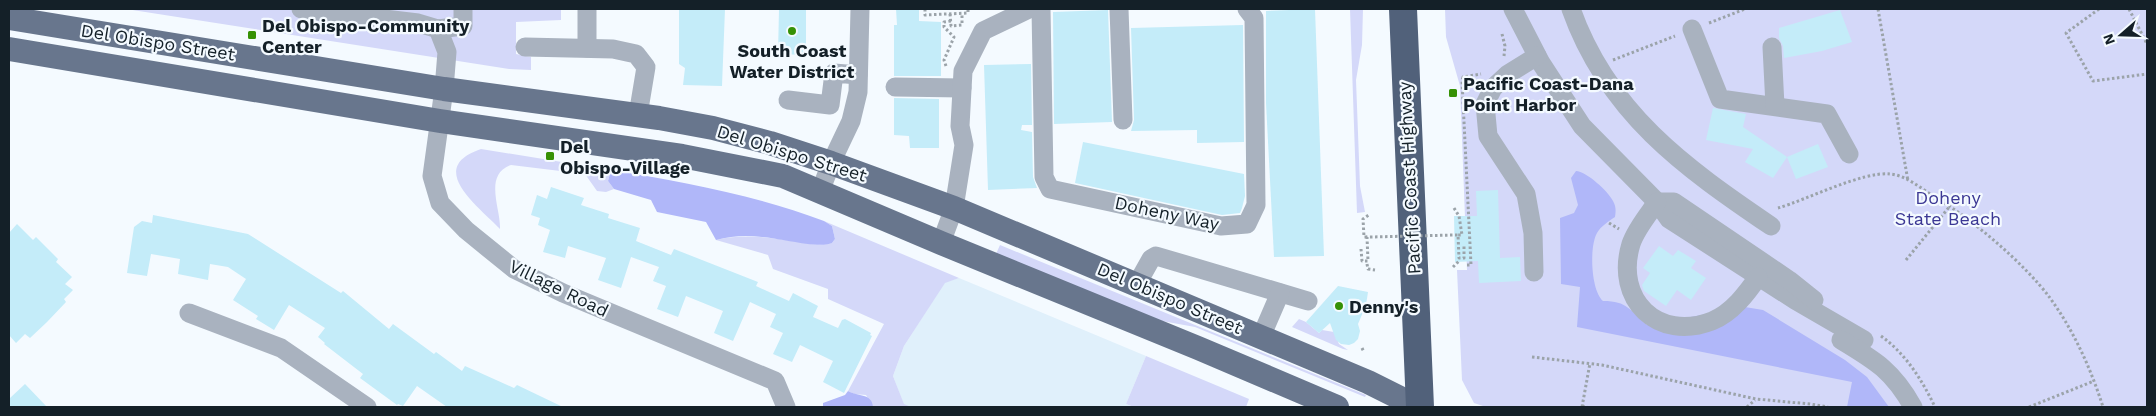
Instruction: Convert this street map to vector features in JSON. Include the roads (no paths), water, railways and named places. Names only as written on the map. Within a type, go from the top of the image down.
[{"type":"highway","name":"Pacific Coast Highway","points":[[1403,9],[1419,407]]},
{"type":"main road","name":"Del Obispo Street","points":[[9,18],[444,89],[638,115],[713,128],[770,142],[954,208],[1261,336],[1368,382],[1419,407]]},
{"type":"main road","name":"Del Obispo Street","points":[[9,50],[440,121],[711,161],[783,176],[1198,348],[1330,406]]},
{"type":"street","points":[[302,9],[349,12],[418,23],[438,29],[462,26],[463,9]]},
{"type":"street","points":[[587,9],[587,48]]},
{"type":"street","points":[[820,192],[831,163],[851,121],[858,92],[860,9]]},
{"type":"street","points":[[941,243],[954,208],[964,145],[960,126],[963,71],[983,31],[1030,9]]},
{"type":"street","name":"Doheny Way","points":[[1041,9],[1044,177],[1050,189],[1221,226],[1247,224],[1256,205],[1254,18],[1248,9]]},
{"type":"street","points":[[1119,9],[1122,120]]},
{"type":"street","points":[[1513,9],[1537,56],[1582,126],[1657,202],[1669,219],[1755,281],[1877,361],[1895,378],[1913,407]]},
{"type":"street","points":[[1571,9],[1582,36],[1598,66],[1624,104],[1658,143],[1703,180],[1772,218]]},
{"type":"street","name":"Village Road","points":[[438,29],[447,52],[432,176],[440,203],[466,230],[514,268],[563,293],[775,381],[786,407]]},
{"type":"street","points":[[1692,29],[1720,99],[1827,114],[1849,154]]},
{"type":"street","points":[[525,47],[613,48],[636,54],[646,67],[638,115]]},
{"type":"street","points":[[1772,47],[1775,106]]},
{"type":"street","points":[[1534,272],[1533,233],[1526,194],[1488,136],[1485,104],[1493,88],[1508,74],[1537,56]]},
{"type":"street","points":[[788,100],[830,105],[834,74],[858,75]]},
{"type":"street","points":[[895,87],[962,88]]},
{"type":"street","points":[[1657,202],[1632,242],[1628,260],[1627,280],[1632,294],[1644,311],[1662,322],[1680,326],[1698,325],[1714,320],[1727,312],[1736,305],[1755,281]]},
{"type":"street","points":[[1657,202],[1674,202],[1790,280],[1864,340],[1877,361]]},
{"type":"street","points":[[1137,284],[1151,259],[1156,256],[1308,300]]},
{"type":"street","points":[[1755,281],[1864,340]]},
{"type":"street","points":[[1261,336],[1280,293]]},
{"type":"street","points":[[189,313],[281,348],[367,407]]},
{"type":"place","name":"South Coast Water District","points":[[792,31]]},
{"type":"place","name":"Del Obispo-Community Center","points":[[252,35]]},
{"type":"place","name":"Pacific Coast-Dana Point Harbor","points":[[1453,93]]},
{"type":"place","name":"Del Obispo-Village","points":[[550,156]]},
{"type":"place","name":"Denny's","points":[[1339,306]]},
{"type":"park label","name":"Doheny State Beach","points":[[1948,207]]}]
